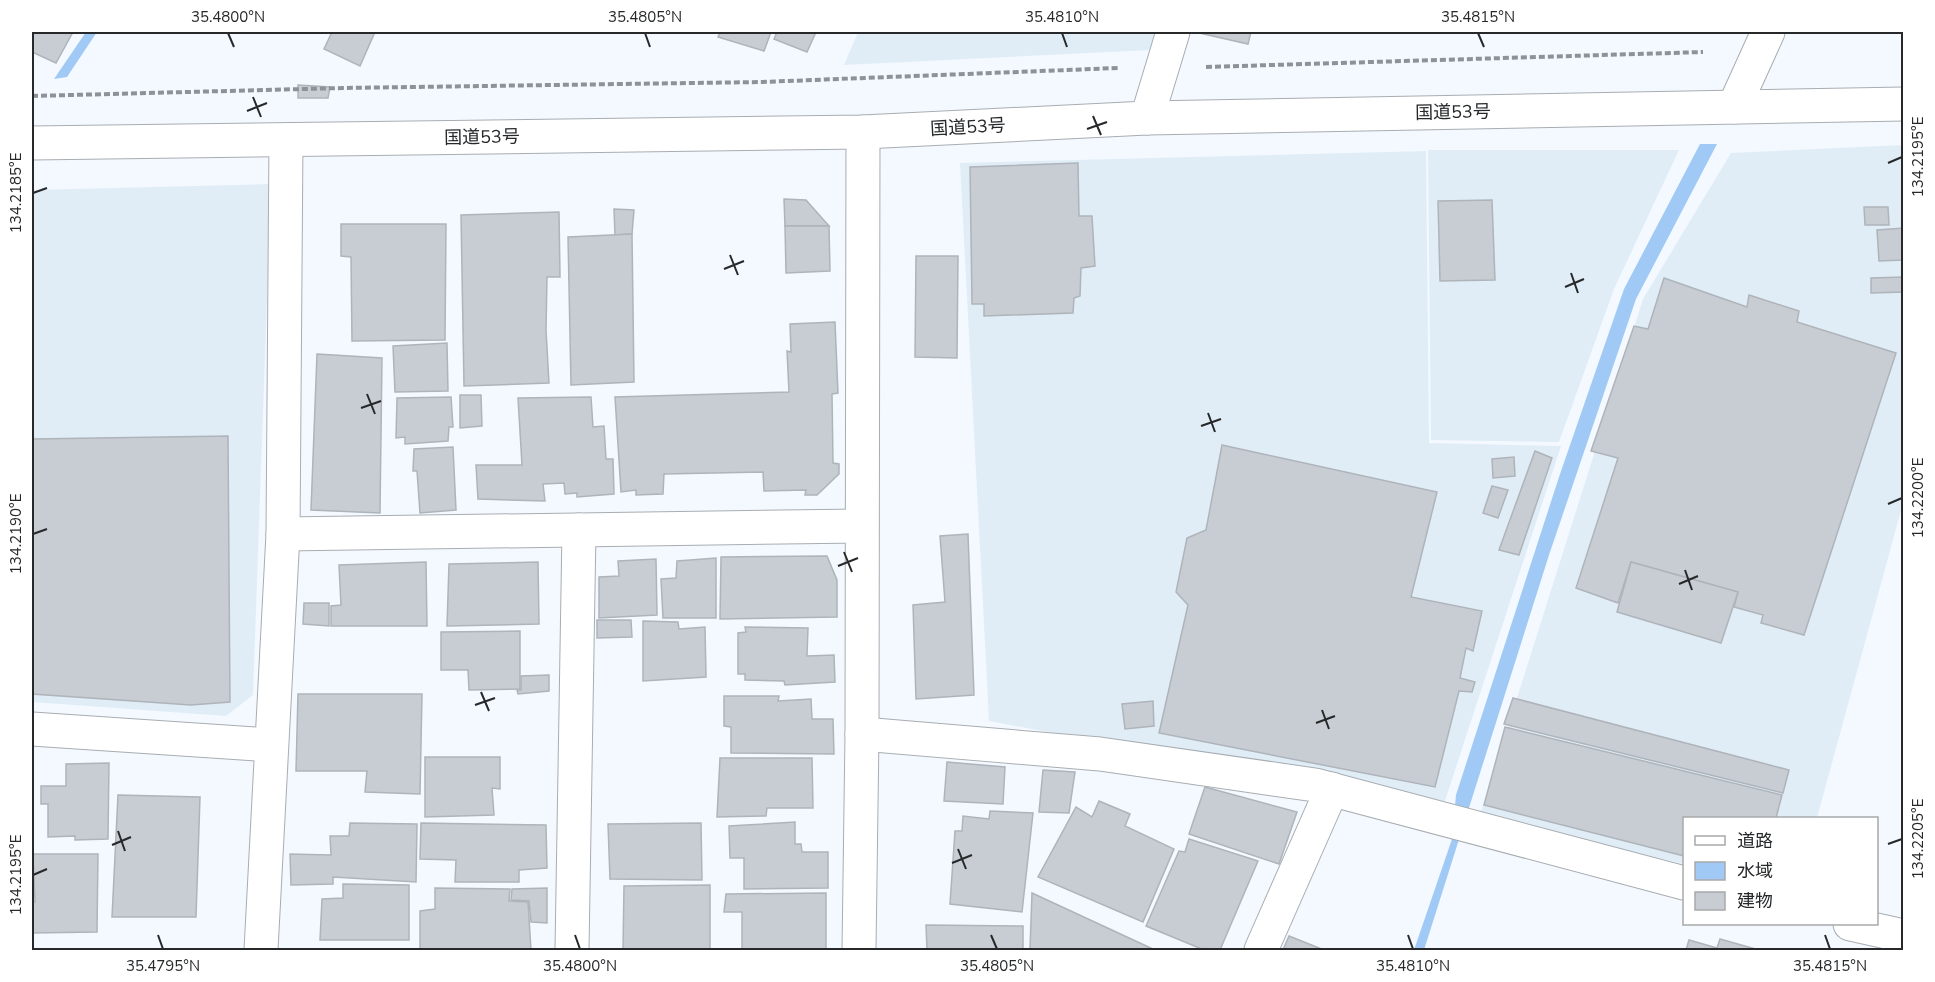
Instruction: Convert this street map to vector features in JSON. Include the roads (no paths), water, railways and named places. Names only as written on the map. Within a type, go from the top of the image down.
[{"type":"main road","points":[[1147,118],[1173,32]]},
{"type":"main road","points":[[1734,107],[1768,32]]},
{"type":"main road","name":"国道53号","points":[[32,143],[863,132],[1147,118],[1904,104]]},
{"type":"main road","points":[[859,951],[862,734],[863,132]]},
{"type":"main road","points":[[261,951],[283,534],[286,140]]},
{"type":"main road","points":[[283,534],[861,526]]},
{"type":"main road","points":[[572,951],[579,530]]},
{"type":"main road","points":[[32,729],[271,745]]},
{"type":"main road","points":[[862,734],[1100,754],[1315,785],[1683,883]]},
{"type":"main road","points":[[1261,951],[1332,789]]},
{"type":"main road","points":[[1854,925],[1904,936]]},
{"type":"water","points":[[86,32],[97,32],[67,77],[54,79]]},
{"type":"water","points":[[1700,144],[1717,144],[1636,299],[1549,555],[1424,950],[1414,950],[1452,839],[1456,795],[1559,477],[1624,289]]}]
